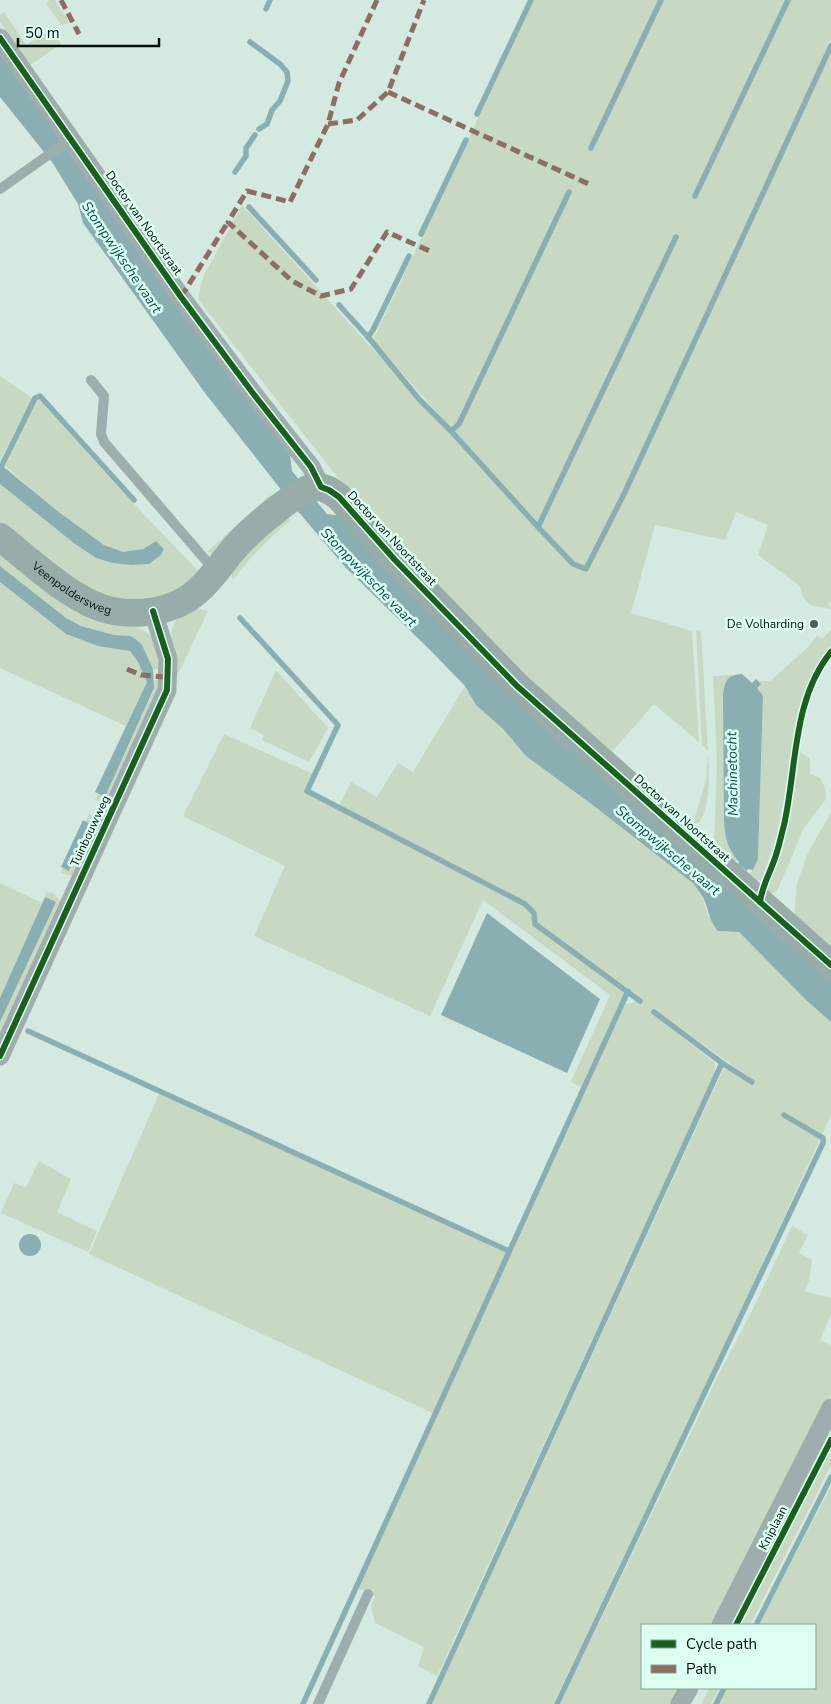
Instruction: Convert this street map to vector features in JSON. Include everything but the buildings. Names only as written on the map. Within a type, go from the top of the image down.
[{"type":"street","name":"Doctor van Noortstraat","points":[[0,38],[68,142],[252,392],[312,467],[316,487],[329,490],[339,497],[395,560],[517,686],[831,966]]},
{"type":"street","points":[[153,611],[171,607],[189,598],[216,572],[239,543],[284,504],[316,487]]},
{"type":"street","name":"Veenpoldersweg","points":[[0,537],[73,594],[100,608],[131,613],[153,611]]},
{"type":"street","name":"Tuinbouwweg","points":[[0,1056],[167,690],[168,659],[153,611]]},
{"type":"street","name":"Kniplaan","points":[[721,1624],[831,1408]]},
{"type":"street","points":[[680,1704],[688,1689]]},
{"type":"lane","points":[[0,189],[68,142]]},
{"type":"lane","points":[[91,380],[104,396],[101,434],[104,442],[216,572]]},
{"type":"lane","points":[[318,1704],[368,1594]]},
{"type":"green space","points":[[48,0],[55,0],[69,22],[62,26],[46,4],[49,2]]},
{"type":"green space","points":[[534,0],[831,0],[831,601],[828,604],[831,609],[815,606],[807,602],[801,593],[800,586],[758,555],[768,525],[736,512],[725,540],[655,525],[631,613],[692,631],[699,742],[654,704],[610,754],[437,595],[334,473],[198,299],[203,277],[242,205],[367,343],[448,425],[373,340]]},
{"type":"green space","points":[[4,12],[26,45],[47,32],[57,37],[61,44],[30,65],[0,22],[0,15]]},
{"type":"green space","points":[[0,376],[32,398],[0,460]]},
{"type":"green space","points":[[39,399],[115,484],[201,574],[178,589],[164,595],[136,599],[114,598],[87,590],[0,525],[0,484],[75,544],[96,558],[112,563],[131,565],[161,555],[164,549],[156,541],[132,552],[112,549],[80,529],[5,466],[35,402]]},
{"type":"green space","points":[[270,495],[274,499],[219,555],[207,552]]},
{"type":"green space","points":[[286,514],[290,520],[260,548],[233,580],[231,572],[242,555]]},
{"type":"green space","points":[[0,551],[130,625],[146,632],[157,646],[162,669],[153,669],[142,645],[130,636],[114,635],[81,626],[66,618],[0,566]]},
{"type":"green space","points":[[0,582],[66,634],[98,646],[130,651],[138,662],[147,682],[126,726],[0,668]]},
{"type":"green space","points":[[193,608],[208,611],[174,683],[171,650],[172,632],[177,619]]},
{"type":"green space","points":[[696,630],[701,631],[708,751],[702,745]]},
{"type":"green space","points":[[831,630],[831,645],[813,672],[802,701],[777,835],[762,879],[752,883],[746,877],[753,870],[758,858],[763,696],[757,688],[757,681],[770,681],[805,650],[817,636],[822,639]]},
{"type":"green space","points":[[276,670],[328,728],[309,762],[262,740],[264,735],[250,728]]},
{"type":"green space","points":[[733,675],[725,681],[724,820],[728,846],[737,859],[732,865],[716,851],[714,841],[717,763],[713,676]]},
{"type":"green space","points":[[154,680],[160,681],[160,688],[108,802],[104,803],[95,800],[98,794],[105,797],[154,689]]},
{"type":"green space","points":[[465,686],[476,705],[503,729],[526,756],[694,884],[702,895],[707,914],[723,932],[739,932],[806,1000],[831,1022],[831,1115],[738,1317],[553,1704],[432,1704],[723,1070],[729,1069],[753,1085],[756,1082],[656,1011],[653,1014],[715,1063],[715,1073],[437,1676],[418,1666],[424,1647],[375,1623],[371,1606],[375,1596],[358,1588],[437,1415],[89,1254],[159,1094],[511,1255],[625,1004],[640,1001],[641,998],[545,932],[624,993],[581,1087],[571,1082],[610,995],[483,900],[430,1016],[254,936],[285,866],[183,816],[224,734],[313,774],[307,791],[338,807],[351,782],[377,797],[398,763],[413,772]]},
{"type":"green space","points":[[800,752],[810,758],[810,774],[820,778],[825,788],[826,799],[804,828],[777,891],[768,895],[768,886],[784,840]]},
{"type":"green space","points":[[708,753],[708,797],[700,822],[693,824],[706,780]]},
{"type":"green space","points":[[831,812],[831,950],[794,916],[797,884],[807,855]]},
{"type":"green space","points":[[89,814],[98,818],[100,822],[72,876],[61,873],[63,868],[70,871],[91,824],[86,821]]},
{"type":"green space","points":[[0,883],[42,903],[0,998]]},
{"type":"green space","points":[[46,892],[53,893],[62,902],[0,1039],[0,1022],[55,902],[45,897]]},
{"type":"green space","points":[[39,1161],[71,1179],[57,1212],[97,1231],[88,1252],[1,1213],[14,1183],[26,1188]]},
{"type":"green space","points":[[792,1226],[808,1235],[799,1253],[812,1260],[809,1281],[804,1291],[831,1298],[831,1314],[820,1340],[831,1345],[831,1394],[715,1624],[641,1624],[641,1689],[682,1689],[674,1704],[560,1704],[719,1374],[754,1307]]},
{"type":"green space","points":[[831,1449],[831,1465],[751,1624],[742,1624]]},
{"type":"green space","points":[[831,1486],[831,1704],[718,1704],[726,1689],[816,1689],[816,1624],[760,1624]]},
{"type":"green space","points":[[708,1689],[718,1689],[711,1704],[701,1704]]},
{"type":"water","name":"Stompwijksche vaart","points":[[0,54],[290,455],[292,471],[327,514],[343,516],[831,976],[831,1022],[806,1000],[739,932],[718,931],[714,926],[704,899],[694,884],[526,756],[503,729],[476,705],[465,686],[345,567],[297,510],[205,393],[83,223],[78,204],[52,162],[0,97]]},
{"type":"water","points":[[0,464],[60,513],[104,545],[123,552],[143,549],[156,541],[164,549],[161,555],[149,564],[131,565],[112,563],[96,558],[75,544],[0,484]]},
{"type":"water","points":[[0,566],[66,618],[81,626],[114,635],[130,636],[137,640],[142,645],[153,669],[154,688],[105,797],[95,792],[147,682],[138,662],[130,651],[98,646],[66,634],[0,582]]},
{"type":"water","name":"Machinetocht","points":[[742,674],[752,683],[756,679],[761,684],[757,688],[763,696],[758,859],[753,870],[748,869],[747,871],[738,864],[739,862],[729,847],[724,820],[724,687],[729,678]]},
{"type":"water","points":[[83,820],[91,824],[69,871],[61,867]]},
{"type":"water","points":[[45,897],[56,902],[0,1022],[0,998]]},
{"type":"water","points":[[487,913],[600,999],[567,1073],[441,1015]]},
{"type":"water","points":[[30,1234],[38,1237],[41,1245],[38,1253],[30,1256],[22,1253],[19,1245],[22,1237]]},
{"type":"waterway","points":[[266,9],[270,0]]},
{"type":"waterway","points":[[477,114],[531,0]]},
{"type":"waterway","points":[[591,148],[661,0]]},
{"type":"waterway","points":[[695,196],[788,0]]},
{"type":"waterway","points":[[250,42],[280,64],[287,72],[288,81],[280,101],[272,110],[267,124],[259,129]]},
{"type":"waterway","points":[[339,305],[419,399],[451,431],[538,527],[573,564],[586,569],[625,492],[831,46]]},
{"type":"waterway","points":[[235,172],[246,156],[246,148],[255,135]]},
{"type":"waterway","points":[[421,234],[466,140]]},
{"type":"waterway","points":[[451,431],[459,424],[569,192]]},
{"type":"waterway","points":[[249,207],[316,280]]},
{"type":"waterway","points":[[538,527],[676,237]]},
{"type":"waterway","points":[[368,337],[409,256]]},
{"type":"waterway","points":[[2,465],[35,398],[40,396],[134,500]]},
{"type":"waterway","points":[[240,618],[338,725],[307,791],[525,904],[534,913],[535,924],[640,1001]]},
{"type":"waterway","points":[[303,1704],[628,991]]},
{"type":"waterway","points":[[654,1012],[722,1063],[752,1082]]},
{"type":"waterway","points":[[28,1031],[509,1251]]},
{"type":"waterway","points":[[429,1704],[722,1063]]},
{"type":"waterway","points":[[557,1704],[823,1143],[823,1138],[784,1115]]},
{"type":"waterway","points":[[757,1624],[831,1477]]},
{"type":"waterway","points":[[716,1704],[724,1689]]},
{"type":"marked path","points":[[61,0],[79,34]]},
{"type":"marked path","points":[[377,0],[339,83],[328,124],[290,202],[247,191],[228,222],[292,281],[321,296],[351,289],[387,232],[432,252]]},
{"type":"marked path","points":[[328,124],[357,120],[388,92],[424,0]]},
{"type":"marked path","points":[[388,92],[591,185]]},
{"type":"marked path","points":[[181,297],[228,222]]},
{"type":"marked path","points":[[127,669],[141,675],[167,677]]},
{"type":"cycle path","points":[[0,38],[181,297],[311,467],[321,487],[339,497],[395,560],[517,686],[831,965]]},
{"type":"cycle path","points":[[0,1056],[167,690],[168,659],[153,611]]},
{"type":"cycle path","points":[[760,902],[784,825],[802,713],[818,671],[831,652]]},
{"type":"cycle path","points":[[737,1624],[831,1440]]},
{"type":"place","name":"De Volharding","points":[[814,624]]}]
